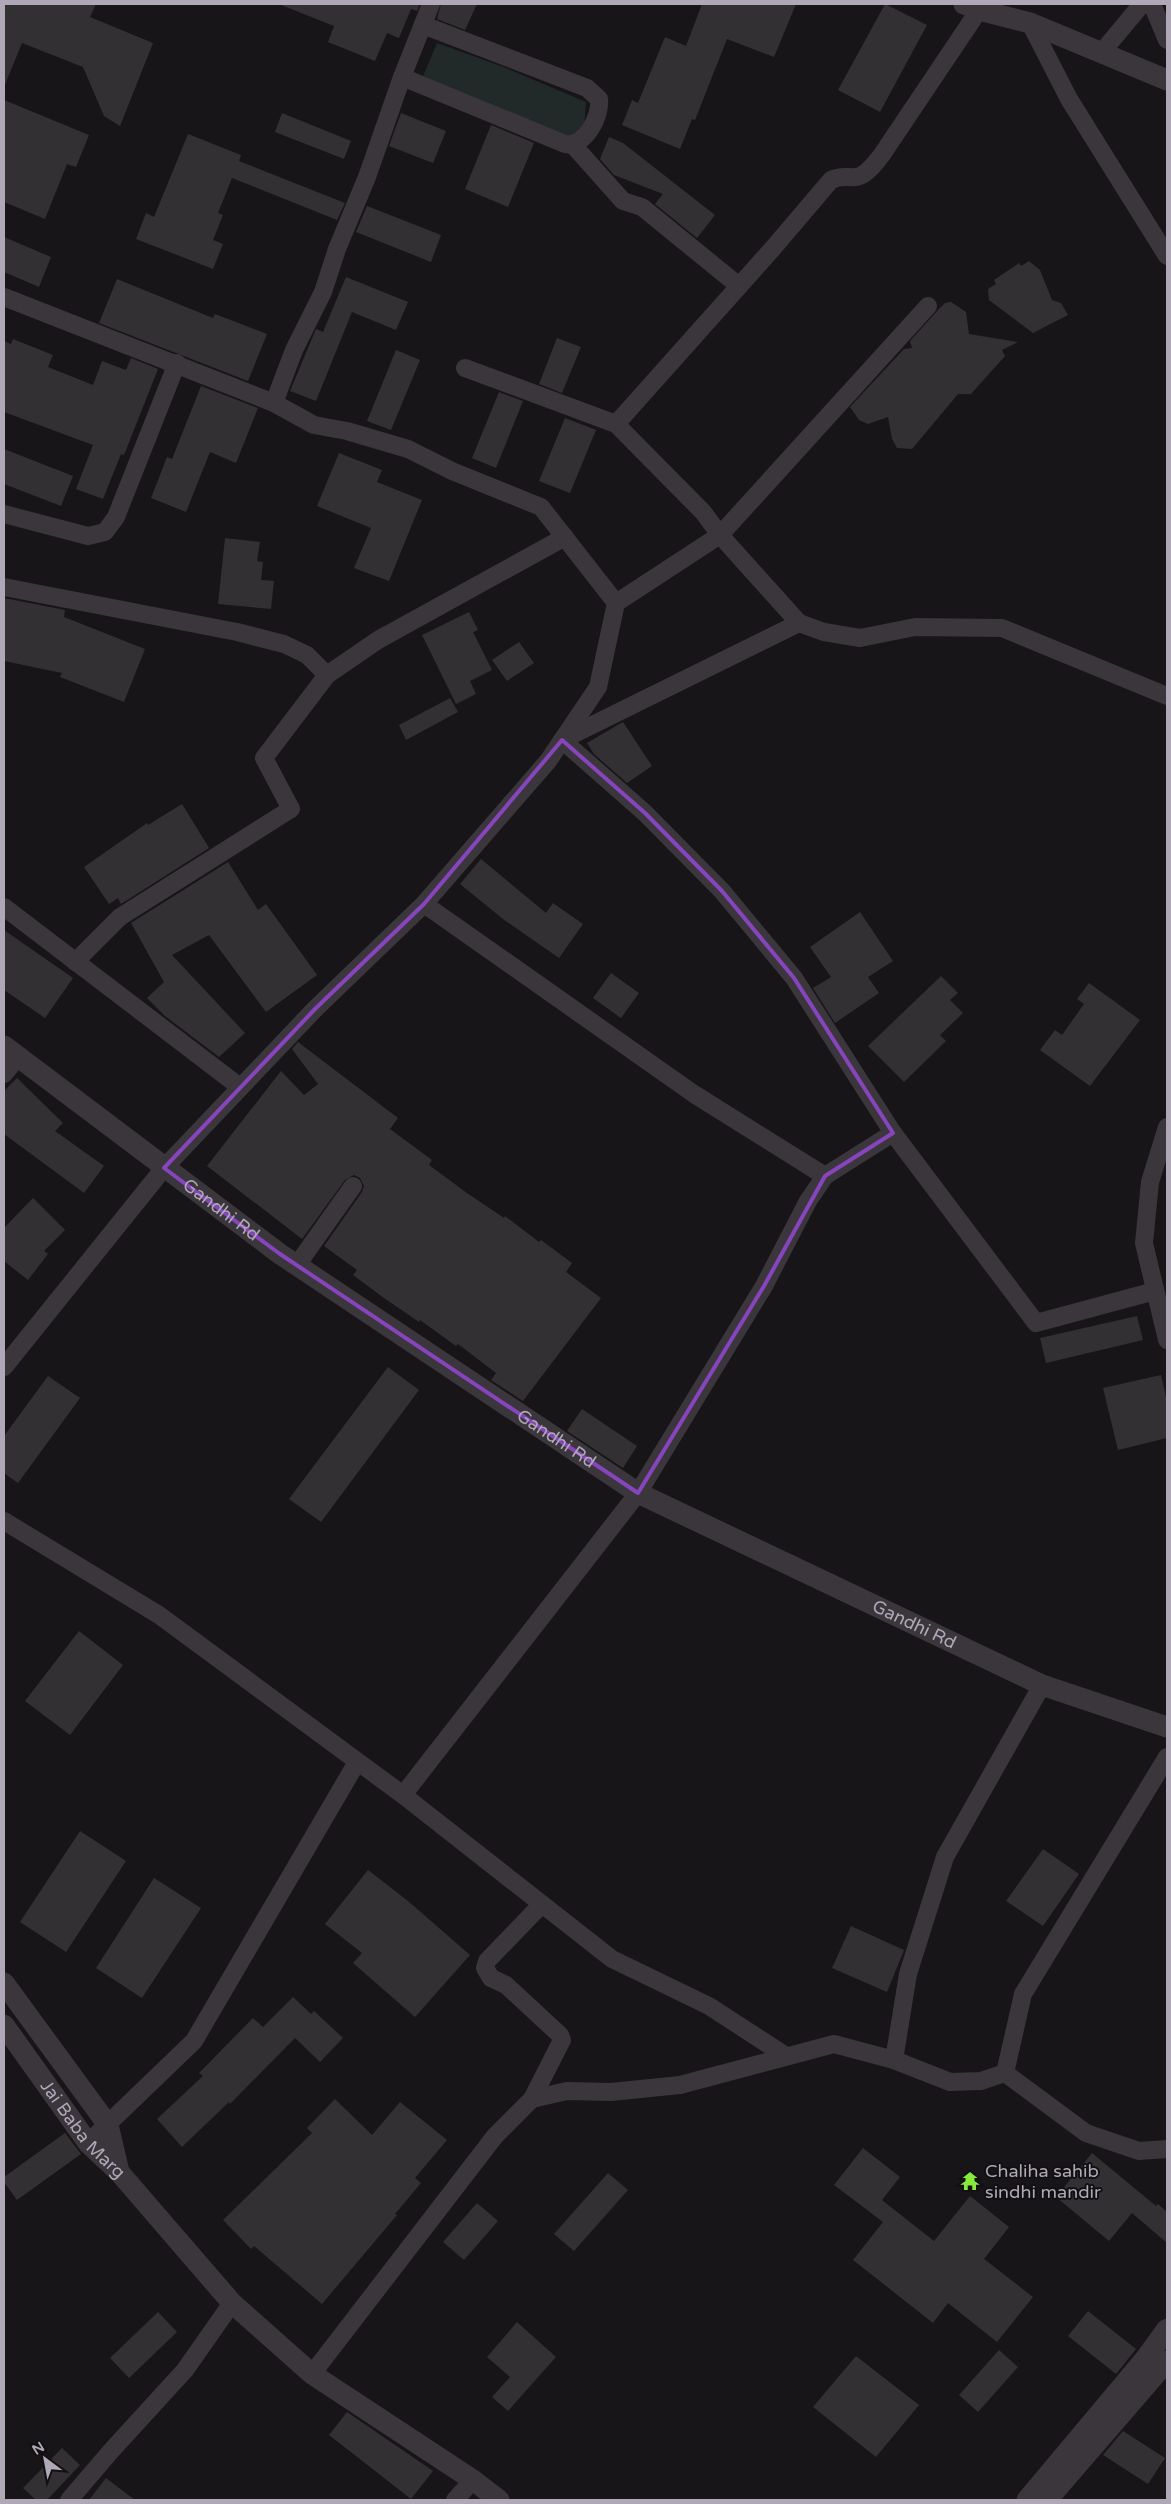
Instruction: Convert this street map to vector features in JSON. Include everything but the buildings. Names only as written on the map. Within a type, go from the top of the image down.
[{"type":"street","points":[[274,403],[294,350],[323,292],[337,249],[431,4]]},
{"type":"street","points":[[1102,52],[1142,4]]},
{"type":"street","points":[[1152,4],[1167,40]]},
{"type":"street","points":[[616,424],[831,180],[842,176],[857,177],[868,171],[881,156],[971,7],[1030,23],[1167,80]]},
{"type":"street","points":[[1030,23],[1069,99],[1167,256]]},
{"type":"street","points":[[402,77],[565,144],[573,145],[585,138],[600,106],[600,99],[594,93],[423,25]]},
{"type":"street","points":[[573,145],[623,201],[642,207],[739,286]]},
{"type":"street","points":[[4,297],[274,403],[314,425],[347,431],[408,449],[452,472],[540,507],[616,602]]},
{"type":"street","points":[[4,1366],[164,1168],[315,1009],[424,904],[548,761],[598,687],[616,602],[720,535],[928,306]]},
{"type":"street","points":[[4,514],[88,536],[105,532],[116,517],[176,363]]},
{"type":"street","points":[[465,368],[616,424],[703,512],[720,535],[799,623],[824,632],[860,638],[915,627],[1002,628],[1167,696]]},
{"type":"street","points":[[75,962],[120,917],[291,808],[264,758],[327,675],[378,640],[565,537]]},
{"type":"street","points":[[4,587],[237,632],[284,644],[307,655],[327,675]]},
{"type":"street","points":[[562,740],[799,623]]},
{"type":"street","points":[[562,740],[645,813],[722,890],[794,978],[893,1133],[1036,1323],[1156,1291]]},
{"type":"street","points":[[424,904],[694,1094],[825,1176]]},
{"type":"street","points":[[4,908],[240,1087]]},
{"type":"street","points":[[4,1074],[11,1052]]},
{"type":"street","name":"Gandhi Rd","points":[[11,1052],[296,1265],[638,1492],[1042,1685],[1167,1727]]},
{"type":"street","points":[[1167,1127],[1150,1182],[1144,1243],[1167,1340]]},
{"type":"street","points":[[403,1795],[638,1492],[764,1286],[808,1201],[825,1176],[893,1133]]},
{"type":"street","points":[[296,1265],[354,1186]]},
{"type":"street","points":[[4,1520],[159,1615],[403,1795],[612,1959],[709,2006],[786,2056]]},
{"type":"street","points":[[894,2060],[908,1974],[945,1857],[1042,1685]]},
{"type":"street","points":[[1004,2073],[1023,1994],[1167,1757]]},
{"type":"street","points":[[88,2143],[194,2041],[357,1762]]},
{"type":"street","points":[[312,2374],[495,2136],[532,2098],[562,2040],[560,2035],[506,1985],[491,1978],[485,1968],[486,1961],[542,1904]]},
{"type":"street","name":"Jai Baba Marg","points":[[4,1983],[108,2125],[119,2172]]},
{"type":"street","name":"Jai Baba Marg","points":[[4,2024],[88,2143],[119,2172]]},
{"type":"street","points":[[16,2042],[36,2029]]},
{"type":"street","points":[[532,2098],[567,2091],[611,2092],[680,2085],[834,2044],[894,2060],[950,2082],[981,2080],[1004,2073]]},
{"type":"street","points":[[1004,2073],[1086,2132],[1140,2151],[1167,2149]]},
{"type":"street","points":[[119,2172],[232,2303],[312,2374],[473,2480],[499,2500]]},
{"type":"street","points":[[73,2499],[111,2451],[185,2370],[232,2303]]},
{"type":"street","points":[[1047,2500],[1160,2366],[1167,2328]]},
{"type":"street","points":[[1027,2500],[1160,2366]]},
{"type":"street","points":[[455,2500],[473,2480]]},
{"type":"highlighted area","points":[[562,740],[645,813],[722,891],[794,978],[893,1133],[825,1176],[764,1286],[638,1493],[280,1254],[164,1168],[315,1009],[424,904]]},
{"type":"shaded area","points":[[437,43],[501,66],[586,102],[584,127],[566,142],[423,76]]},
{"type":"place","name":"Chaliha sahib sindhi mandir","points":[[970,2181]]}]
